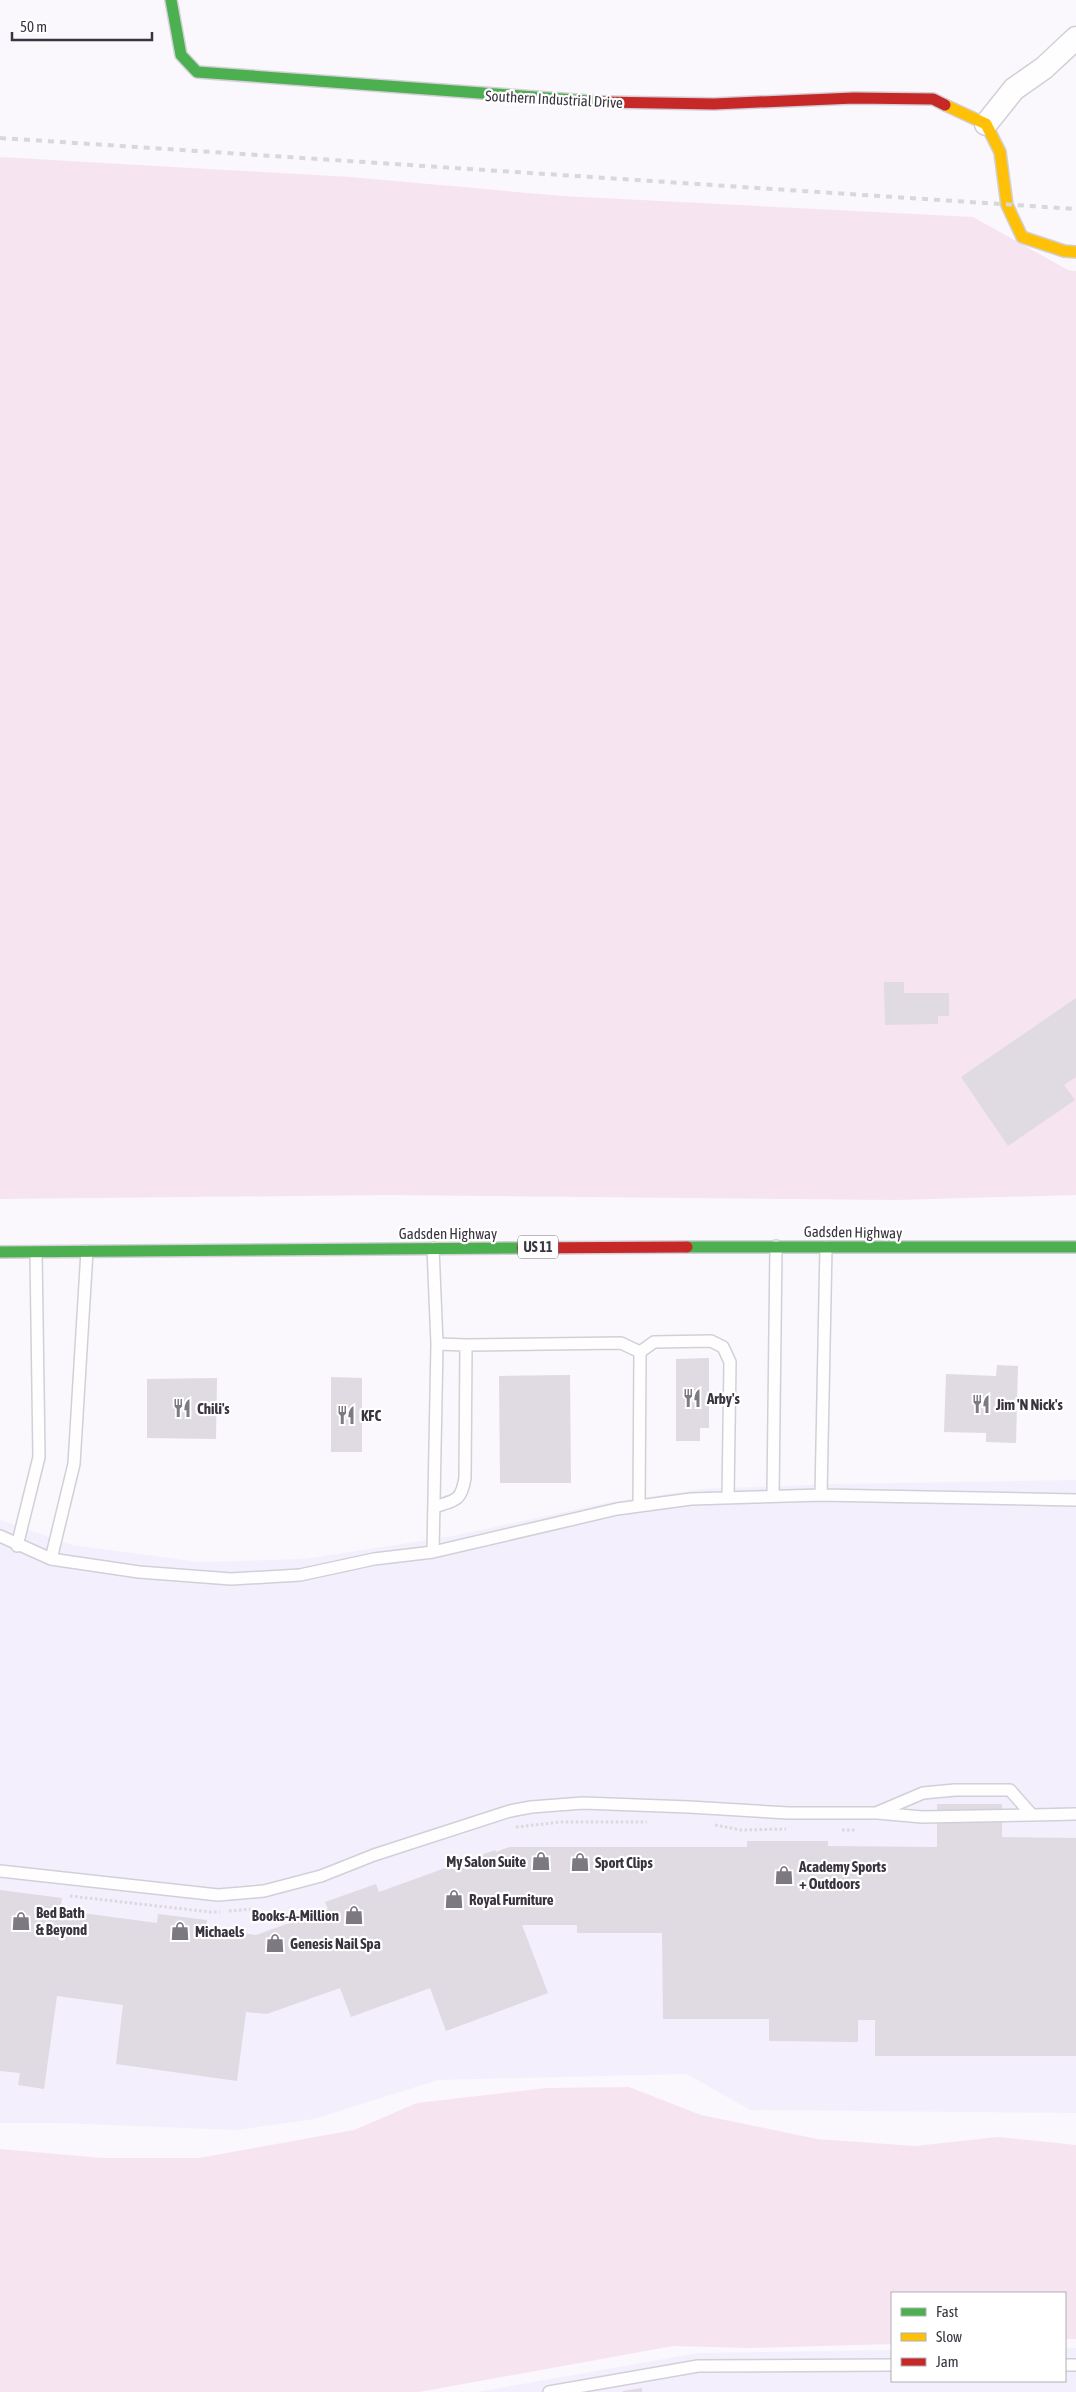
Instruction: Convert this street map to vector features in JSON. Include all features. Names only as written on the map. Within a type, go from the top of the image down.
[{"type":"main road","name":"Southern Industrial Drive","points":[[171,0],[181,55],[197,72],[582,102],[714,104],[854,98],[933,99],[986,124]]},
{"type":"main road","points":[[986,124],[1000,152],[1007,204],[1022,237],[1064,252],[1076,252]]},
{"type":"main road","name":"Gadsden Highway","points":[[0,1252],[776,1246],[1076,1247]]},
{"type":"street","points":[[986,124],[1014,89],[1044,68],[1076,38]]},
{"type":"lane","points":[[773,1496],[776,1246]]},
{"type":"lane","points":[[821,1495],[826,1247]]},
{"type":"lane","points":[[432,1248],[437,1344],[433,1552]]},
{"type":"lane","points":[[52,1559],[74,1464],[87,1251]]},
{"type":"lane","points":[[17,1546],[39,1457],[36,1253]]},
{"type":"lane","points":[[640,1352],[654,1342],[711,1341],[723,1347],[730,1362],[728,1497]]},
{"type":"lane","points":[[437,1344],[621,1343],[640,1352]]},
{"type":"lane","points":[[434,1508],[456,1500],[462,1494],[464,1486],[466,1345]]},
{"type":"lane","points":[[639,1506],[640,1352]]},
{"type":"lane","points":[[0,1536],[17,1546],[52,1559],[139,1572],[231,1578],[300,1576],[374,1559],[433,1552],[616,1509],[691,1499],[821,1495],[1076,1500]]},
{"type":"lane","points":[[876,1813],[906,1798],[923,1793],[955,1790],[1010,1790],[1032,1814]]},
{"type":"lane","points":[[0,1871],[218,1895],[264,1891],[290,1885],[468,1823],[531,1807],[582,1804],[689,1807],[788,1813],[876,1813],[922,1817],[1076,1814]]},
{"type":"lane","points":[[549,2392],[698,2366],[891,2365]]},
{"type":"path","points":[[508,1828],[561,1822],[654,1822]]},
{"type":"path","points":[[713,1825],[741,1830],[796,1829]]},
{"type":"path","points":[[832,1830],[858,1830]]},
{"type":"path","points":[[69,1896],[210,1912],[261,1908]]},
{"type":"shaded area","points":[[0,157],[350,177],[562,196],[973,217],[1068,270],[1076,271],[1076,1195],[895,1200],[389,1195],[0,1199]]},
{"type":"shaded area","points":[[1076,1480],[1076,2113],[750,2110],[687,2074],[438,2080],[314,2119],[237,2130],[59,2123],[0,2123],[0,1520],[72,1545],[199,1562],[305,1559],[453,1536],[611,1502],[703,1489],[836,1484]]},
{"type":"shaded area","points":[[629,2087],[701,2115],[817,2139],[915,2146],[998,2137],[1076,2145],[1076,2339],[1066,2339],[1066,2292],[891,2292],[891,2344],[750,2348],[673,2346],[419,2392],[0,2392],[0,2149],[102,2158],[199,2158],[354,2130],[417,2103],[547,2088]]},
{"type":"shaded area","points":[[1066,2348],[1076,2348],[1076,2392],[477,2392],[698,2353],[891,2350],[891,2382],[1066,2382]]},
{"type":"building","points":[[884,982],[904,982],[904,993],[949,993],[949,1016],[938,1016],[938,1024],[885,1025]]},
{"type":"building","points":[[1076,998],[1076,1077],[1064,1085],[1075,1100],[1008,1146],[961,1077]]},
{"type":"building","points":[[709,1358],[709,1428],[700,1428],[700,1441],[676,1441],[676,1359]]},
{"type":"building","name":"Jim 'N Nick's","points":[[997,1365],[1018,1366],[1016,1443],[986,1442],[986,1433],[944,1432],[946,1374],[996,1376]]},
{"type":"building","points":[[570,1375],[571,1483],[500,1483],[499,1376]]},
{"type":"building","name":"KFC","points":[[331,1377],[362,1378],[362,1452],[331,1452]]},
{"type":"building","name":"Chili's","points":[[217,1378],[216,1439],[147,1438],[147,1379]]},
{"type":"building","points":[[937,1804],[1002,1804],[1002,1837],[1076,1838],[1076,2056],[875,2056],[875,2020],[858,2020],[858,2042],[769,2041],[769,2019],[663,2019],[662,1933],[577,1933],[577,1925],[522,1925],[548,1993],[446,2031],[430,1988],[351,2017],[340,1988],[267,2014],[246,2012],[237,2081],[116,2064],[123,2005],[57,1996],[44,2089],[18,2085],[20,2073],[0,2071],[0,1890],[62,1898],[60,1910],[157,1923],[158,1914],[207,1920],[206,1928],[256,1935],[328,1909],[325,1902],[376,1884],[379,1892],[495,1850],[496,1852],[509,1847],[747,1847],[747,1841],[828,1841],[828,1846],[937,1847]]},
{"type":"building","points":[[642,2388],[642,2392],[623,2392],[623,2391]]},
{"type":"railway","points":[[0,138],[1076,209]]},
{"type":"traffic: fast","points":[[171,0],[181,55],[197,72],[603,102]]},
{"type":"traffic: fast","points":[[687,1247],[1076,1247]]},
{"type":"traffic: fast","points":[[0,1252],[522,1248]]},
{"type":"traffic: slow","points":[[945,105],[986,124],[1000,152],[1007,205],[1022,237],[1064,251],[1076,252]]},
{"type":"traffic: jam","points":[[603,102],[714,104],[854,98],[933,99],[945,105]]},
{"type":"traffic: jam","points":[[522,1248],[687,1247]]},
{"type":"place","name":"Arby's","points":[[692,1398]]},
{"type":"place","name":"Jim 'N Nick's","points":[[981,1404]]},
{"type":"place","name":"Chili's","points":[[182,1408]]},
{"type":"place","name":"KFC","points":[[346,1415]]},
{"type":"place","name":"My Salon Suite","points":[[541,1861]]},
{"type":"place","name":"Sport Clips","points":[[580,1862]]},
{"type":"place","name":"Academy Sports + Outdoors","points":[[784,1875]]},
{"type":"place","name":"Royal Furniture","points":[[454,1899]]},
{"type":"place","name":"Books-A-Million","points":[[354,1915]]},
{"type":"place","name":"Bed Bath & Beyond","points":[[21,1921]]},
{"type":"place","name":"Michaels","points":[[180,1931]]},
{"type":"place","name":"Genesis Nail Spa","points":[[275,1943]]}]
